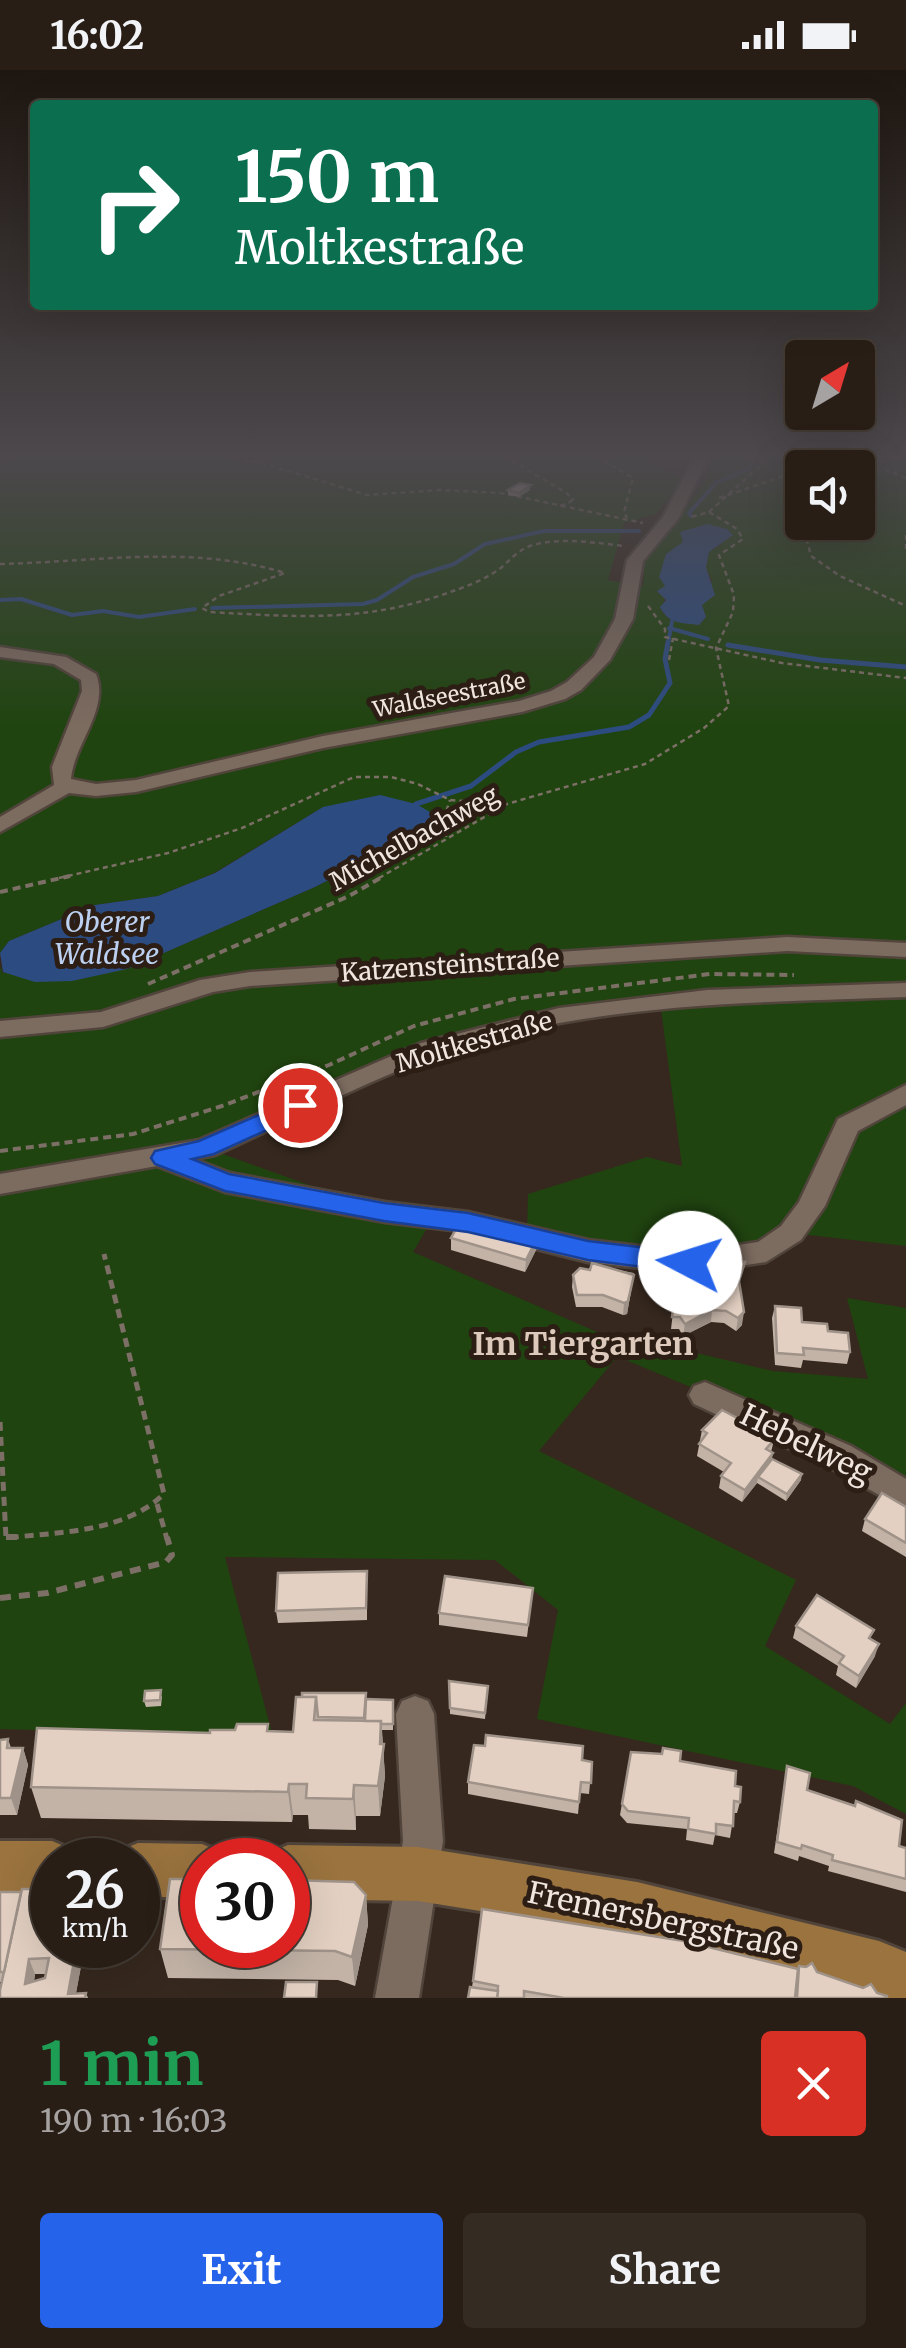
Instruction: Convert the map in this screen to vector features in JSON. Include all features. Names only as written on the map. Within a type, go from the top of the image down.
[{"type":"main road","points":[[0,1868],[30,1868]]},
{"type":"main road","name":"Fremersbergstraße","points":[[310,1872],[418,1874],[637,1909],[879,1969],[906,1980]]},
{"type":"street","name":"Waldseestraße","points":[[66,786],[96,790],[136,786],[323,742],[522,706],[558,695],[574,686],[601,660],[624,620],[630,574],[647,546]]},
{"type":"street","points":[[0,652],[80,668],[90,678],[91,695],[62,763],[61,780],[66,786],[0,826]]},
{"type":"street","name":"Katzensteinstraße","points":[[0,1029],[103,1019],[209,985],[250,979],[787,944],[906,950]]},
{"type":"street","name":"Moltkestraße","points":[[0,1184],[205,1148],[430,1050],[559,1016],[707,997],[906,990]]},
{"type":"street","points":[[164,1158],[225,1182],[384,1212],[468,1222],[588,1251],[690,1263],[766,1251],[791,1233],[810,1206],[847,1125],[906,1094]]},
{"type":"street","name":"Hebelweg","points":[[706,1395],[838,1456],[906,1496]]},
{"type":"street","points":[[398,1998],[423,1841],[415,1714]]},
{"type":"path","points":[[0,564],[45,565],[118,556],[256,561],[285,573],[267,586],[212,598],[202,608],[209,612],[324,618],[383,611],[455,591],[502,567],[509,558],[530,546]]},
{"type":"path","points":[[621,546],[644,549]]},
{"type":"path","points":[[716,648],[733,612],[734,595],[718,555],[732,546]]},
{"type":"path","points":[[808,546],[811,556],[840,576],[906,606]]},
{"type":"path","points":[[642,598],[670,638],[669,660]]},
{"type":"path","points":[[670,638],[782,663],[906,678]]},
{"type":"path","name":"Michelbachweg","points":[[144,986],[348,896],[507,804],[644,764],[704,728],[729,706],[716,648]]},
{"type":"path","points":[[0,892],[168,853],[242,828],[354,778],[392,777],[448,799],[507,804]]},
{"type":"path","points":[[446,837],[448,799]]},
{"type":"path","points":[[0,1422],[3,1538],[122,1521],[157,1504],[164,1494],[104,1254]]},
{"type":"path","points":[[0,1598],[47,1593],[166,1562],[172,1555],[157,1504]]},
{"type":"green space","points":[[0,546],[618,546],[608,580],[643,586],[645,561],[656,546],[681,546],[666,586],[662,612],[672,621],[700,624],[706,617],[701,605],[712,581],[706,567],[709,552],[720,546],[906,546],[906,1246],[791,1233],[690,1263],[527,1236],[528,1194],[647,1157],[682,1166],[660,1002],[484,1034],[206,1148],[384,1212],[433,1218],[413,1252],[627,1345],[539,1451],[796,1580],[765,1646],[890,1724],[906,1703],[906,1814],[853,1786],[537,1719],[558,1610],[495,1560],[225,1557],[273,1737],[0,1729],[0,966],[3,973],[127,969],[315,887],[429,828],[323,807],[214,873],[158,896],[95,905],[9,941],[0,953]]},
{"type":"green space","points":[[847,1298],[906,1308],[906,1489],[837,1448],[628,1361],[641,1340],[773,1371],[868,1379]]},
{"type":"water","points":[[677,546],[718,546],[709,552],[706,567],[715,595],[702,605],[706,617],[699,625],[676,622],[660,607],[666,600],[657,591],[665,586],[659,577],[666,554]]},
{"type":"water","name":"Oberer Waldsee","points":[[380,795],[416,804],[437,816],[429,828],[315,887],[127,969],[72,981],[35,982],[3,972],[0,953],[9,941],[95,905],[158,896],[215,873],[323,807]]},
{"type":"building","points":[[464,1215],[538,1236],[526,1260],[451,1238]]},
{"type":"building","points":[[716,1261],[745,1262],[739,1281],[744,1312],[738,1318],[726,1311],[712,1310],[685,1324],[680,1317],[672,1317],[677,1280],[714,1283],[719,1277]]},
{"type":"building","points":[[592,1263],[634,1275],[628,1301],[603,1295],[577,1295],[573,1275],[580,1268],[590,1270]]},
{"type":"building","points":[[775,1306],[801,1308],[802,1322],[827,1324],[828,1331],[848,1333],[850,1352],[803,1348],[804,1355],[777,1353]]},
{"type":"building","points":[[722,1410],[741,1420],[751,1419],[753,1428],[774,1440],[766,1449],[773,1453],[745,1490],[721,1476],[731,1463],[699,1444],[707,1433],[702,1430]]},
{"type":"building","points":[[772,1459],[802,1474],[787,1494],[758,1477]]},
{"type":"building","points":[[882,1493],[906,1507],[906,1543],[865,1519]]},
{"type":"building","points":[[367,1571],[366,1608],[276,1611],[278,1573]]},
{"type":"building","points":[[445,1576],[533,1588],[528,1625],[439,1613]]},
{"type":"building","points":[[817,1595],[874,1630],[869,1638],[879,1644],[859,1676],[839,1663],[844,1656],[796,1626]]},
{"type":"building","points":[[449,1681],[488,1686],[485,1713],[450,1708]]},
{"type":"building","points":[[161,1690],[160,1700],[144,1701],[145,1691]]},
{"type":"building","points":[[302,1693],[366,1693],[364,1718],[318,1717],[316,1697],[302,1697]]},
{"type":"building","points":[[296,1697],[316,1697],[314,1720],[381,1721],[380,1744],[384,1744],[378,1786],[354,1785],[353,1799],[306,1798],[307,1784],[289,1784],[288,1792],[31,1787],[37,1728],[210,1733],[235,1730],[237,1724],[268,1724],[267,1731],[293,1732]]},
{"type":"building","points":[[366,1699],[393,1700],[393,1724],[365,1721]]},
{"type":"building","points":[[486,1735],[583,1746],[582,1760],[592,1762],[591,1783],[581,1782],[579,1802],[468,1782],[474,1745],[485,1746]]},
{"type":"building","points":[[8,1739],[7,1748],[23,1748],[11,1798],[0,1798],[0,1740]]},
{"type":"building","points":[[663,1748],[681,1751],[680,1761],[736,1771],[735,1786],[741,1787],[740,1802],[734,1801],[733,1826],[716,1824],[716,1834],[688,1829],[689,1818],[628,1811],[622,1804],[631,1752],[662,1754]]},
{"type":"building","points":[[787,1766],[810,1773],[807,1790],[855,1806],[856,1801],[902,1820],[899,1846],[906,1848],[906,1879],[832,1860],[833,1855],[802,1845],[801,1849],[777,1842]]},
{"type":"building","points":[[170,1879],[180,1879],[180,1949],[160,1949]]},
{"type":"building","points":[[310,1881],[354,1882],[366,1895],[352,1957],[335,1951],[310,1951]]},
{"type":"building","points":[[22,1889],[30,1889],[30,1959],[25,1984],[45,1978],[47,1968],[73,1968],[68,1994],[86,1993],[85,1998],[0,1998]]},
{"type":"building","points":[[0,1892],[21,1892],[4,1972],[0,1972]]},
{"type":"building","points":[[482,1909],[684,1941],[798,1969],[795,1998],[564,1998],[524,1991],[524,1998],[497,1998],[498,1986],[473,1981]]},
{"type":"building","points":[[812,1963],[817,1972],[863,1988],[871,1984],[877,1993],[887,1996],[797,1998],[799,1966]]},
{"type":"building","points":[[286,1982],[317,1982],[316,1998],[284,1998]]},
{"type":"building","points":[[470,1987],[498,1991],[497,1998],[468,1998]]},
{"type":"waterway","points":[[212,608],[363,604],[377,600],[413,577],[454,564],[482,546]]},
{"type":"waterway","points":[[0,600],[21,599],[72,615],[103,611],[139,617],[195,609]]},
{"type":"waterway","points":[[671,628],[672,621]]},
{"type":"waterway","points":[[668,644],[671,628]]},
{"type":"waterway","points":[[671,628],[708,639]]},
{"type":"waterway","points":[[416,804],[471,786],[516,752],[539,742],[629,727],[649,715],[670,683],[665,659],[668,642]]},
{"type":"waterway","points":[[728,645],[820,660],[906,667]]},
{"type":"district","name":"Im Tiergarten","points":[[583,1344]]},
{"type":"route","points":[[300,1105],[205,1148],[164,1158],[225,1182],[384,1212],[468,1222],[588,1251],[690,1263]]}]
